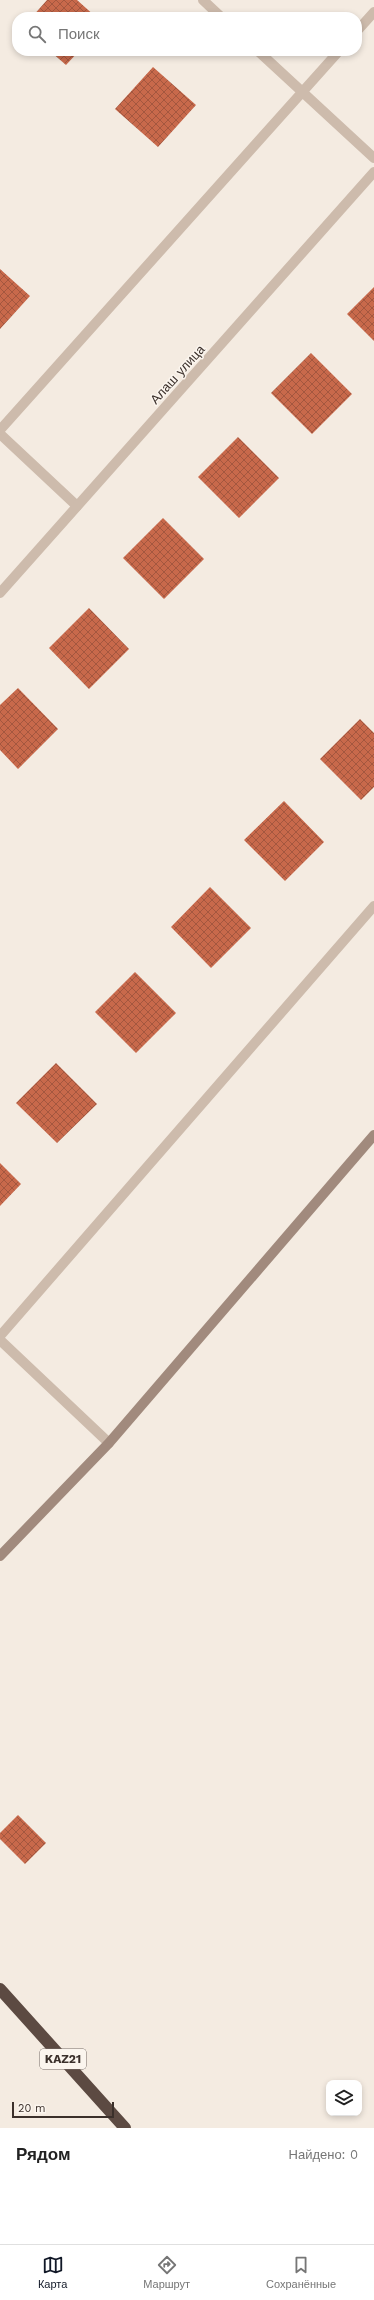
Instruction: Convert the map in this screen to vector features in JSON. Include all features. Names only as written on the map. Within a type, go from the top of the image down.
[{"type":"highway","name":"KAZ21","points":[[0,1989],[126,2128]]},
{"type":"street","points":[[203,0],[216,12]]},
{"type":"street","points":[[362,25],[374,12]]},
{"type":"street","points":[[263,56],[374,158]]},
{"type":"street","points":[[0,430],[335,56]]},
{"type":"street","name":"Алаш улица","points":[[0,593],[374,172]]},
{"type":"street","points":[[0,434],[78,506]]},
{"type":"street","points":[[0,1336],[374,906]]},
{"type":"street","points":[[0,1556],[109,1443],[374,1135]]},
{"type":"street","points":[[0,1340],[109,1443]]},
{"type":"building","points":[[47,0],[77,0],[90,12],[36,12]]},
{"type":"building","points":[[56,56],[74,56],[66,65]]},
{"type":"building","points":[[153,67],[196,105],[158,147],[115,109]]},
{"type":"building","points":[[0,269],[30,296],[0,329]]},
{"type":"building","points":[[374,287],[374,341],[347,314]]},
{"type":"building","points":[[311,353],[352,394],[312,434],[271,393]]},
{"type":"building","points":[[238,437],[279,478],[239,518],[198,477]]},
{"type":"building","points":[[163,518],[204,559],[164,599],[123,558]]},
{"type":"building","points":[[89,608],[129,649],[89,689],[49,648]]},
{"type":"building","points":[[18,688],[58,729],[18,769],[0,750],[0,705]]},
{"type":"building","points":[[360,719],[374,733],[374,787],[361,800],[320,759]]},
{"type":"building","points":[[284,801],[324,842],[285,881],[244,840]]},
{"type":"building","points":[[210,887],[251,928],[211,968],[171,927]]},
{"type":"building","points":[[135,972],[176,1013],[136,1053],[95,1012]]},
{"type":"building","points":[[56,1063],[97,1104],[57,1143],[16,1103]]},
{"type":"building","points":[[0,1163],[21,1184],[0,1206]]},
{"type":"building","points":[[18,1815],[46,1843],[25,1864],[0,1839],[0,1833]]}]
